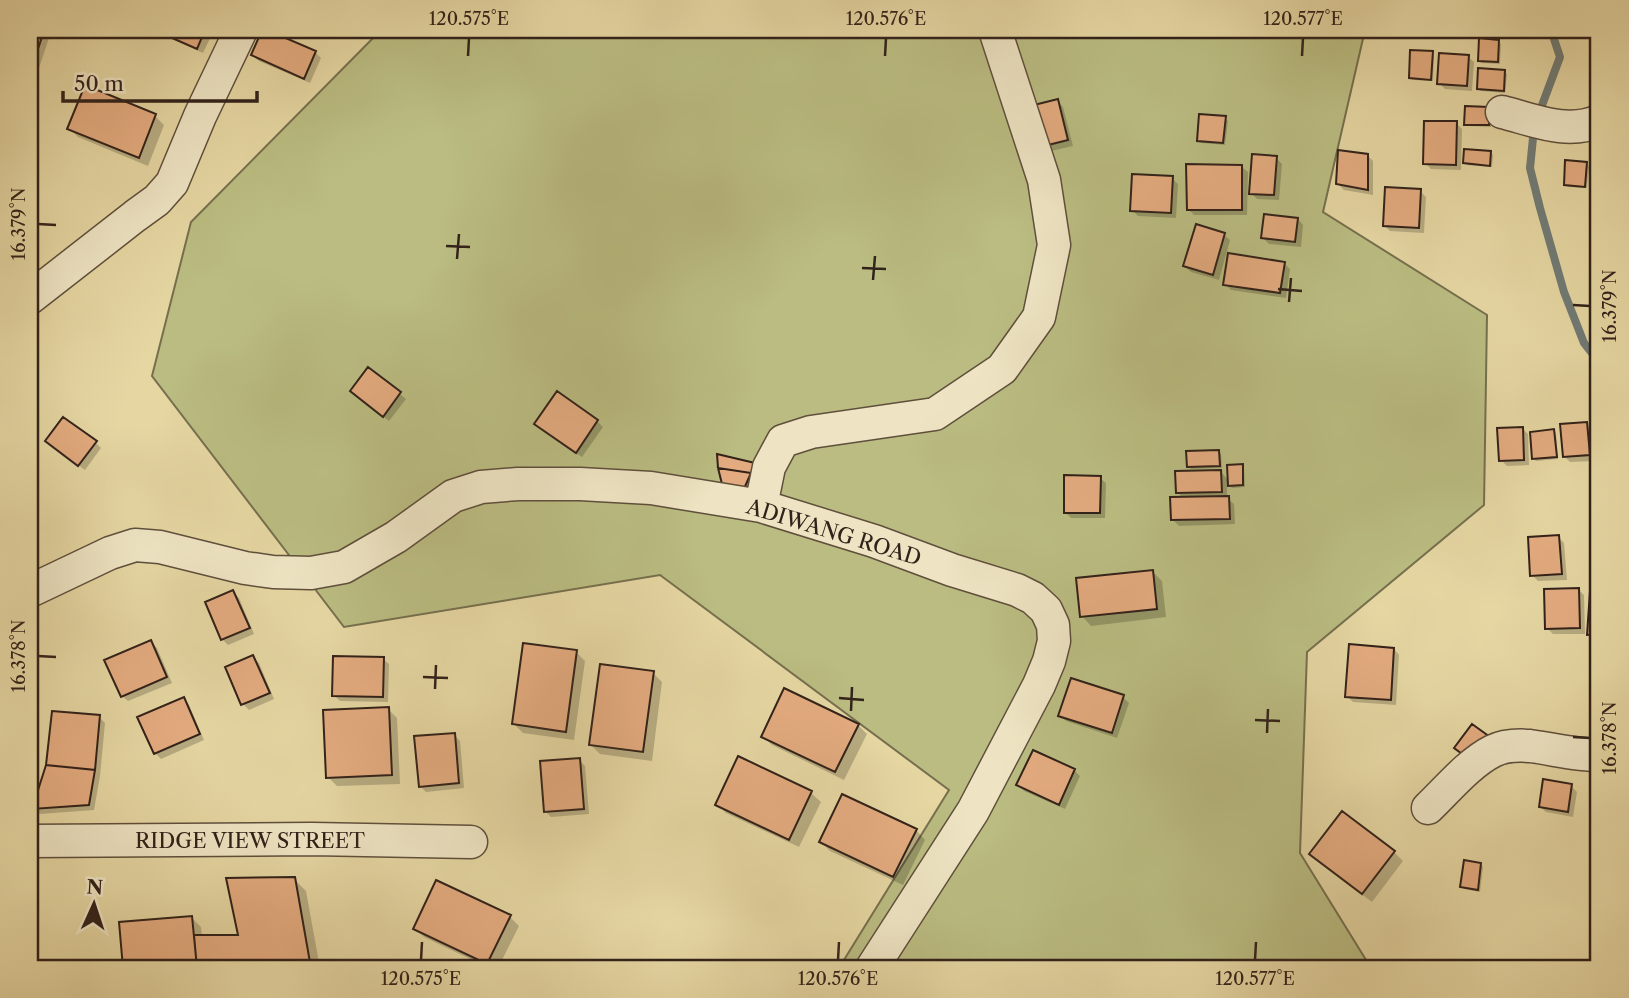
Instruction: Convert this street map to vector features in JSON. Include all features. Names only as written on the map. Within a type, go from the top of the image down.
[{"type":"street","points":[[30,298],[157,200],[172,183],[240,30]]},
{"type":"street","points":[[761,506],[769,467],[783,441],[811,432],[935,414],[1002,369],[1039,317],[1054,245],[1044,180],[995,30]]},
{"type":"street","points":[[1502,112],[1558,127],[1587,126],[1599,121]]},
{"type":"street","name":"ADIWANG ROAD","points":[[30,591],[135,545],[160,547],[245,568],[273,572],[311,573],[344,567],[396,537],[453,496],[481,487],[518,484],[651,488],[761,506],[1017,590],[1033,598],[1046,610],[1054,625],[1054,641],[1049,661],[973,811],[872,968]]},
{"type":"street","points":[[1428,808],[1477,761],[1494,750],[1527,746],[1581,755],[1599,755]]},
{"type":"street","name":"RIDGE VIEW STREET","points":[[30,841],[312,839],[471,842]]},
{"type":"green space","points":[[381,30],[1365,30],[1323,212],[1487,315],[1484,505],[1307,652],[1300,853],[1371,968],[839,968],[949,790],[660,575],[344,627],[152,376],[191,222]]},
{"type":"building","points":[[30,30],[44,31],[30,73]]},
{"type":"building","points":[[154,30],[205,30],[197,49]]},
{"type":"building","points":[[262,30],[316,51],[304,79],[251,55]]},
{"type":"building","points":[[1479,38],[1499,40],[1498,62],[1478,61]]},
{"type":"building","points":[[1410,50],[1433,51],[1431,80],[1409,78]]},
{"type":"building","points":[[1439,53],[1469,55],[1467,86],[1437,84]]},
{"type":"building","points":[[1478,68],[1505,70],[1504,91],[1477,89]]},
{"type":"building","points":[[85,85],[156,114],[139,158],[67,129]]},
{"type":"building","points":[[1058,99],[1068,140],[1044,146],[1034,105]]},
{"type":"building","points":[[1465,106],[1489,107],[1489,125],[1464,125]]},
{"type":"building","points":[[1199,114],[1226,116],[1223,143],[1197,141]]},
{"type":"building","points":[[1424,121],[1457,121],[1456,165],[1423,164]]},
{"type":"building","points":[[1464,149],[1491,151],[1490,166],[1463,163]]},
{"type":"building","points":[[1338,150],[1368,154],[1368,190],[1336,184]]},
{"type":"building","points":[[1252,154],[1277,156],[1274,195],[1249,194]]},
{"type":"building","points":[[1565,160],[1587,162],[1585,187],[1564,185]]},
{"type":"building","points":[[1186,164],[1242,165],[1242,210],[1187,210]]},
{"type":"building","points":[[1132,174],[1173,176],[1171,213],[1130,211]]},
{"type":"building","points":[[1385,187],[1421,189],[1419,228],[1383,226]]},
{"type":"building","points":[[1264,214],[1298,218],[1295,242],[1261,238]]},
{"type":"building","points":[[1196,224],[1225,233],[1213,275],[1183,266]]},
{"type":"building","points":[[1228,253],[1285,262],[1280,293],[1223,285]]},
{"type":"building","points":[[368,367],[401,392],[383,417],[350,391]]},
{"type":"building","points":[[557,391],[598,420],[576,453],[534,424]]},
{"type":"building","points":[[63,417],[97,441],[78,466],[45,441]]},
{"type":"building","points":[[1587,422],[1590,455],[1563,457],[1560,424]]},
{"type":"building","points":[[1523,427],[1524,460],[1499,461],[1497,428]]},
{"type":"building","points":[[1554,429],[1557,457],[1532,459],[1530,432]]},
{"type":"building","points":[[1219,450],[1220,466],[1187,467],[1186,451]]},
{"type":"building","points":[[717,454],[755,463],[751,473],[718,468]]},
{"type":"building","points":[[1243,464],[1243,485],[1228,486],[1227,465]]},
{"type":"building","points":[[718,468],[751,473],[743,491],[723,488]]},
{"type":"building","points":[[1221,470],[1222,492],[1176,493],[1175,471]]},
{"type":"building","points":[[1064,475],[1101,476],[1100,513],[1064,513]]},
{"type":"building","points":[[1229,496],[1230,519],[1171,520],[1170,497]]},
{"type":"building","points":[[1559,535],[1562,574],[1530,576],[1528,537]]},
{"type":"building","points":[[1592,562],[1599,562],[1599,634],[1587,635]]},
{"type":"building","points":[[1153,570],[1157,609],[1080,617],[1076,578]]},
{"type":"building","points":[[1579,588],[1580,628],[1545,629],[1544,589]]},
{"type":"building","points":[[233,590],[250,628],[221,640],[205,602]]},
{"type":"building","points":[[151,640],[167,677],[121,697],[104,660]]},
{"type":"building","points":[[523,643],[577,650],[566,732],[512,724]]},
{"type":"building","points":[[1349,644],[1394,648],[1391,700],[1345,697]]},
{"type":"building","points":[[253,655],[270,693],[241,705],[225,667]]},
{"type":"building","points":[[333,656],[384,657],[383,697],[332,696]]},
{"type":"building","points":[[600,664],[654,671],[643,752],[589,745]]},
{"type":"building","points":[[1071,678],[1124,695],[1112,733],[1058,716]]},
{"type":"building","points":[[784,688],[859,724],[835,772],[761,737]]},
{"type":"building","points":[[184,697],[200,734],[154,754],[137,717]]},
{"type":"building","points":[[389,707],[392,775],[326,778],[323,710]]},
{"type":"building","points":[[52,711],[100,715],[95,770],[46,765]]},
{"type":"building","points":[[1472,724],[1490,737],[1472,761],[1454,748]]},
{"type":"building","points":[[455,733],[459,783],[419,787],[414,736]]},
{"type":"building","points":[[1033,750],[1075,769],[1059,805],[1016,785]]},
{"type":"building","points":[[738,756],[812,791],[789,840],[715,805]]},
{"type":"building","points":[[580,758],[584,809],[544,812],[540,761]]},
{"type":"building","points":[[46,765],[95,770],[89,805],[32,809]]},
{"type":"building","points":[[1543,779],[1572,784],[1568,812],[1539,807]]},
{"type":"building","points":[[842,794],[917,829],[893,877],[819,842]]},
{"type":"building","points":[[1342,811],[1395,851],[1362,894],[1309,854]]},
{"type":"building","points":[[1464,860],[1481,863],[1478,890],[1460,887]]},
{"type":"building","points":[[295,877],[311,968],[197,968],[194,935],[238,935],[226,878]]},
{"type":"building","points":[[436,880],[511,915],[487,964],[413,929]]},
{"type":"building","points":[[192,916],[197,968],[123,968],[119,922]]},
{"type":"waterway","points":[[1538,116],[1560,57],[1551,30]]},
{"type":"waterway","points":[[1534,128],[1530,168],[1540,208],[1564,292],[1584,343],[1599,362]]}]
